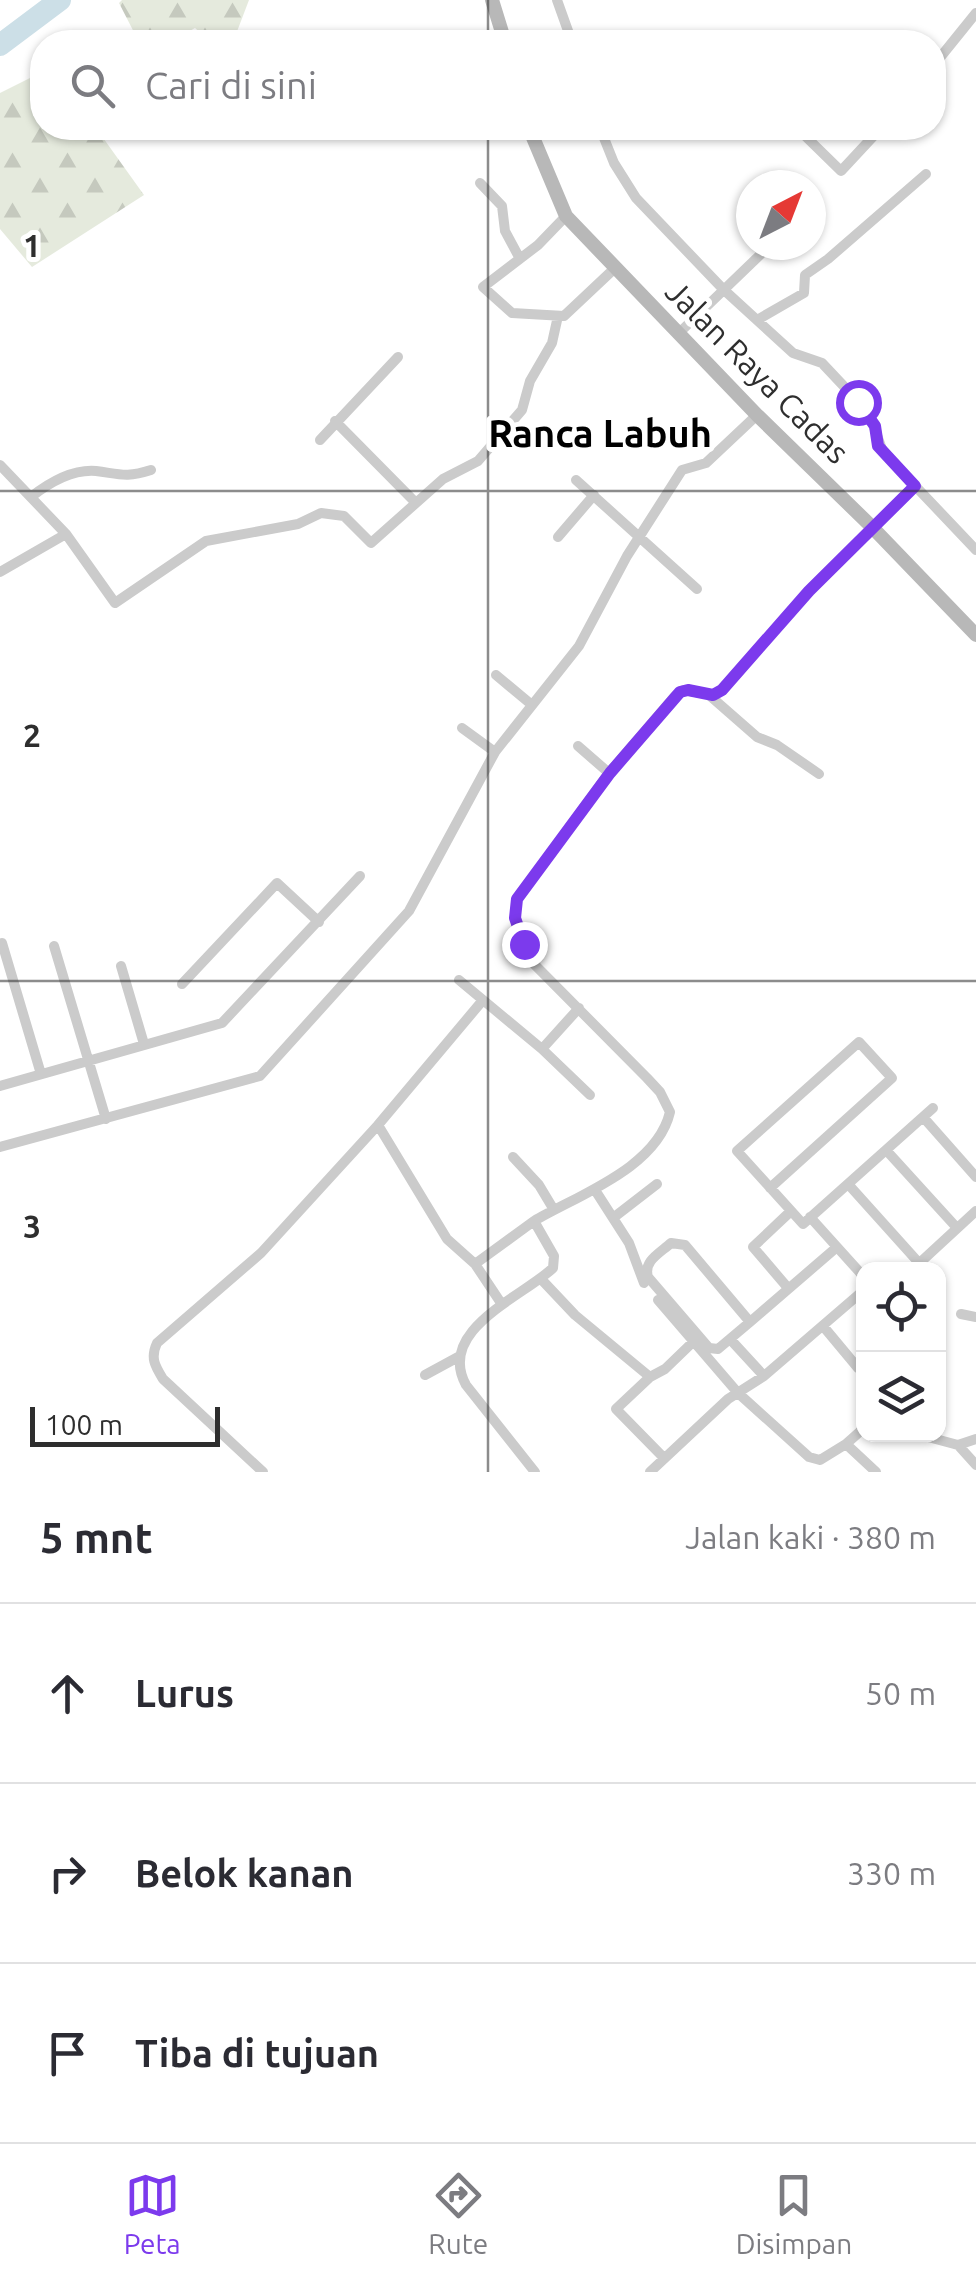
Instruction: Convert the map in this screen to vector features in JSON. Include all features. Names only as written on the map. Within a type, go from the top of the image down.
[{"type":"street","points":[[492,0],[501,30]]},
{"type":"street","points":[[557,0],[568,30]]},
{"type":"street","points":[[946,50],[976,13]]},
{"type":"street","name":"Jalan Raya Cadas","points":[[534,140],[566,216],[756,415],[976,635]]},
{"type":"street","points":[[605,140],[636,198],[719,293],[793,353],[822,363],[868,413],[878,446],[911,490],[976,550]]},
{"type":"street","points":[[809,140],[841,171],[870,140]]},
{"type":"street","points":[[757,320],[804,293],[805,274],[828,259],[926,174]]},
{"type":"street","points":[[480,183],[502,206],[505,231],[520,256]]},
{"type":"street","points":[[566,216],[538,245],[483,287],[512,313],[558,316],[570,312],[615,268]]},
{"type":"street","points":[[680,332],[754,260]]},
{"type":"street","points":[[0,466],[66,534],[110,600],[117,603],[206,541],[298,524],[326,512],[344,516],[370,542],[440,481],[478,461],[522,410],[530,381],[552,344],[558,316]]},
{"type":"street","points":[[320,440],[398,357]]},
{"type":"street","points":[[0,1146],[260,1076],[409,911],[495,752],[579,646],[626,556],[682,470],[706,462],[756,415]]},
{"type":"street","points":[[335,421],[416,503]]},
{"type":"street","points":[[31,497],[55,481],[80,472],[126,477],[151,470]]},
{"type":"street","points":[[576,480],[697,589]]},
{"type":"street","points":[[475,1264],[534,1221],[595,1190],[637,1160],[661,1134],[670,1112],[660,1092],[531,961],[515,910],[523,888],[610,773],[676,696],[684,690],[717,694],[733,680],[782,620],[871,526],[911,490]]},
{"type":"street","points":[[558,537],[594,495]]},
{"type":"street","points":[[0,572],[66,534]]},
{"type":"street","points":[[496,675],[532,705]]},
{"type":"street","points":[[708,695],[757,737],[777,745],[819,774]]},
{"type":"street","points":[[462,728],[495,752]]},
{"type":"street","points":[[578,746],[610,773]]},
{"type":"street","points":[[0,1086],[222,1024],[360,876]]},
{"type":"street","points":[[182,984],[278,883],[318,922]]},
{"type":"street","points":[[2,943],[3,958],[41,1074]]},
{"type":"street","points":[[54,946],[106,1119]]},
{"type":"street","points":[[122,966],[144,1044]]},
{"type":"street","points":[[460,980],[590,1095]]},
{"type":"street","points":[[263,1472],[164,1378],[152,1360],[152,1352],[157,1343],[261,1253],[378,1126],[484,1000]]},
{"type":"street","points":[[542,1049],[580,1008]]},
{"type":"street","points":[[770,1188],[892,1078],[859,1042],[737,1151],[770,1188],[803,1224],[932,1108]]},
{"type":"street","points":[[923,1117],[975,1173]]},
{"type":"street","points":[[378,1126],[447,1240],[475,1264],[501,1303]]},
{"type":"street","points":[[886,1150],[958,1228]]},
{"type":"street","points":[[512,1157],[539,1185],[554,1210]]},
{"type":"street","points":[[613,1218],[658,1184]]},
{"type":"street","points":[[848,1184],[912,1262]]},
{"type":"street","points":[[595,1190],[629,1243],[642,1280],[738,1393],[809,1457],[820,1460],[856,1435]]},
{"type":"street","points":[[788,1288],[754,1246],[791,1211]]},
{"type":"street","points":[[920,1262],[976,1211]]},
{"type":"street","points":[[810,1217],[856,1268]]},
{"type":"street","points":[[534,1221],[550,1245],[555,1263],[541,1279],[501,1303],[468,1338],[459,1370],[466,1386],[534,1472]]},
{"type":"street","points":[[750,1322],[686,1245],[670,1244],[649,1262],[648,1277],[709,1348],[718,1349],[730,1340],[837,1247]]},
{"type":"street","points":[[541,1279],[575,1315],[650,1377]]},
{"type":"street","points":[[650,1472],[696,1426],[764,1376],[856,1297]]},
{"type":"street","points":[[962,1314],[976,1318]]},
{"type":"street","points":[[824,1326],[856,1366]]},
{"type":"street","points":[[730,1340],[764,1376]]},
{"type":"street","points":[[664,1458],[616,1409],[694,1341]]},
{"type":"street","points":[[425,1376],[460,1356]]},
{"type":"street","points":[[958,1445],[976,1439]]},
{"type":"street","points":[[946,1442],[958,1445],[976,1465]]},
{"type":"street","points":[[846,1444],[876,1472]]},
{"type":"green space","points":[[249,0],[238,30],[133,30],[119,3]]},
{"type":"green space","points":[[30,78],[30,140],[105,140],[144,195],[32,267],[0,229],[0,93]]},
{"type":"waterway","points":[[0,45],[60,0]]},
{"type":"district","name":"Ranca Labuh","points":[[600,434]]},
{"type":"route","points":[[524,944],[515,918],[517,899],[610,773],[680,692],[713,695],[733,680],[809,591],[915,486],[878,446],[875,426],[858,402]]}]
